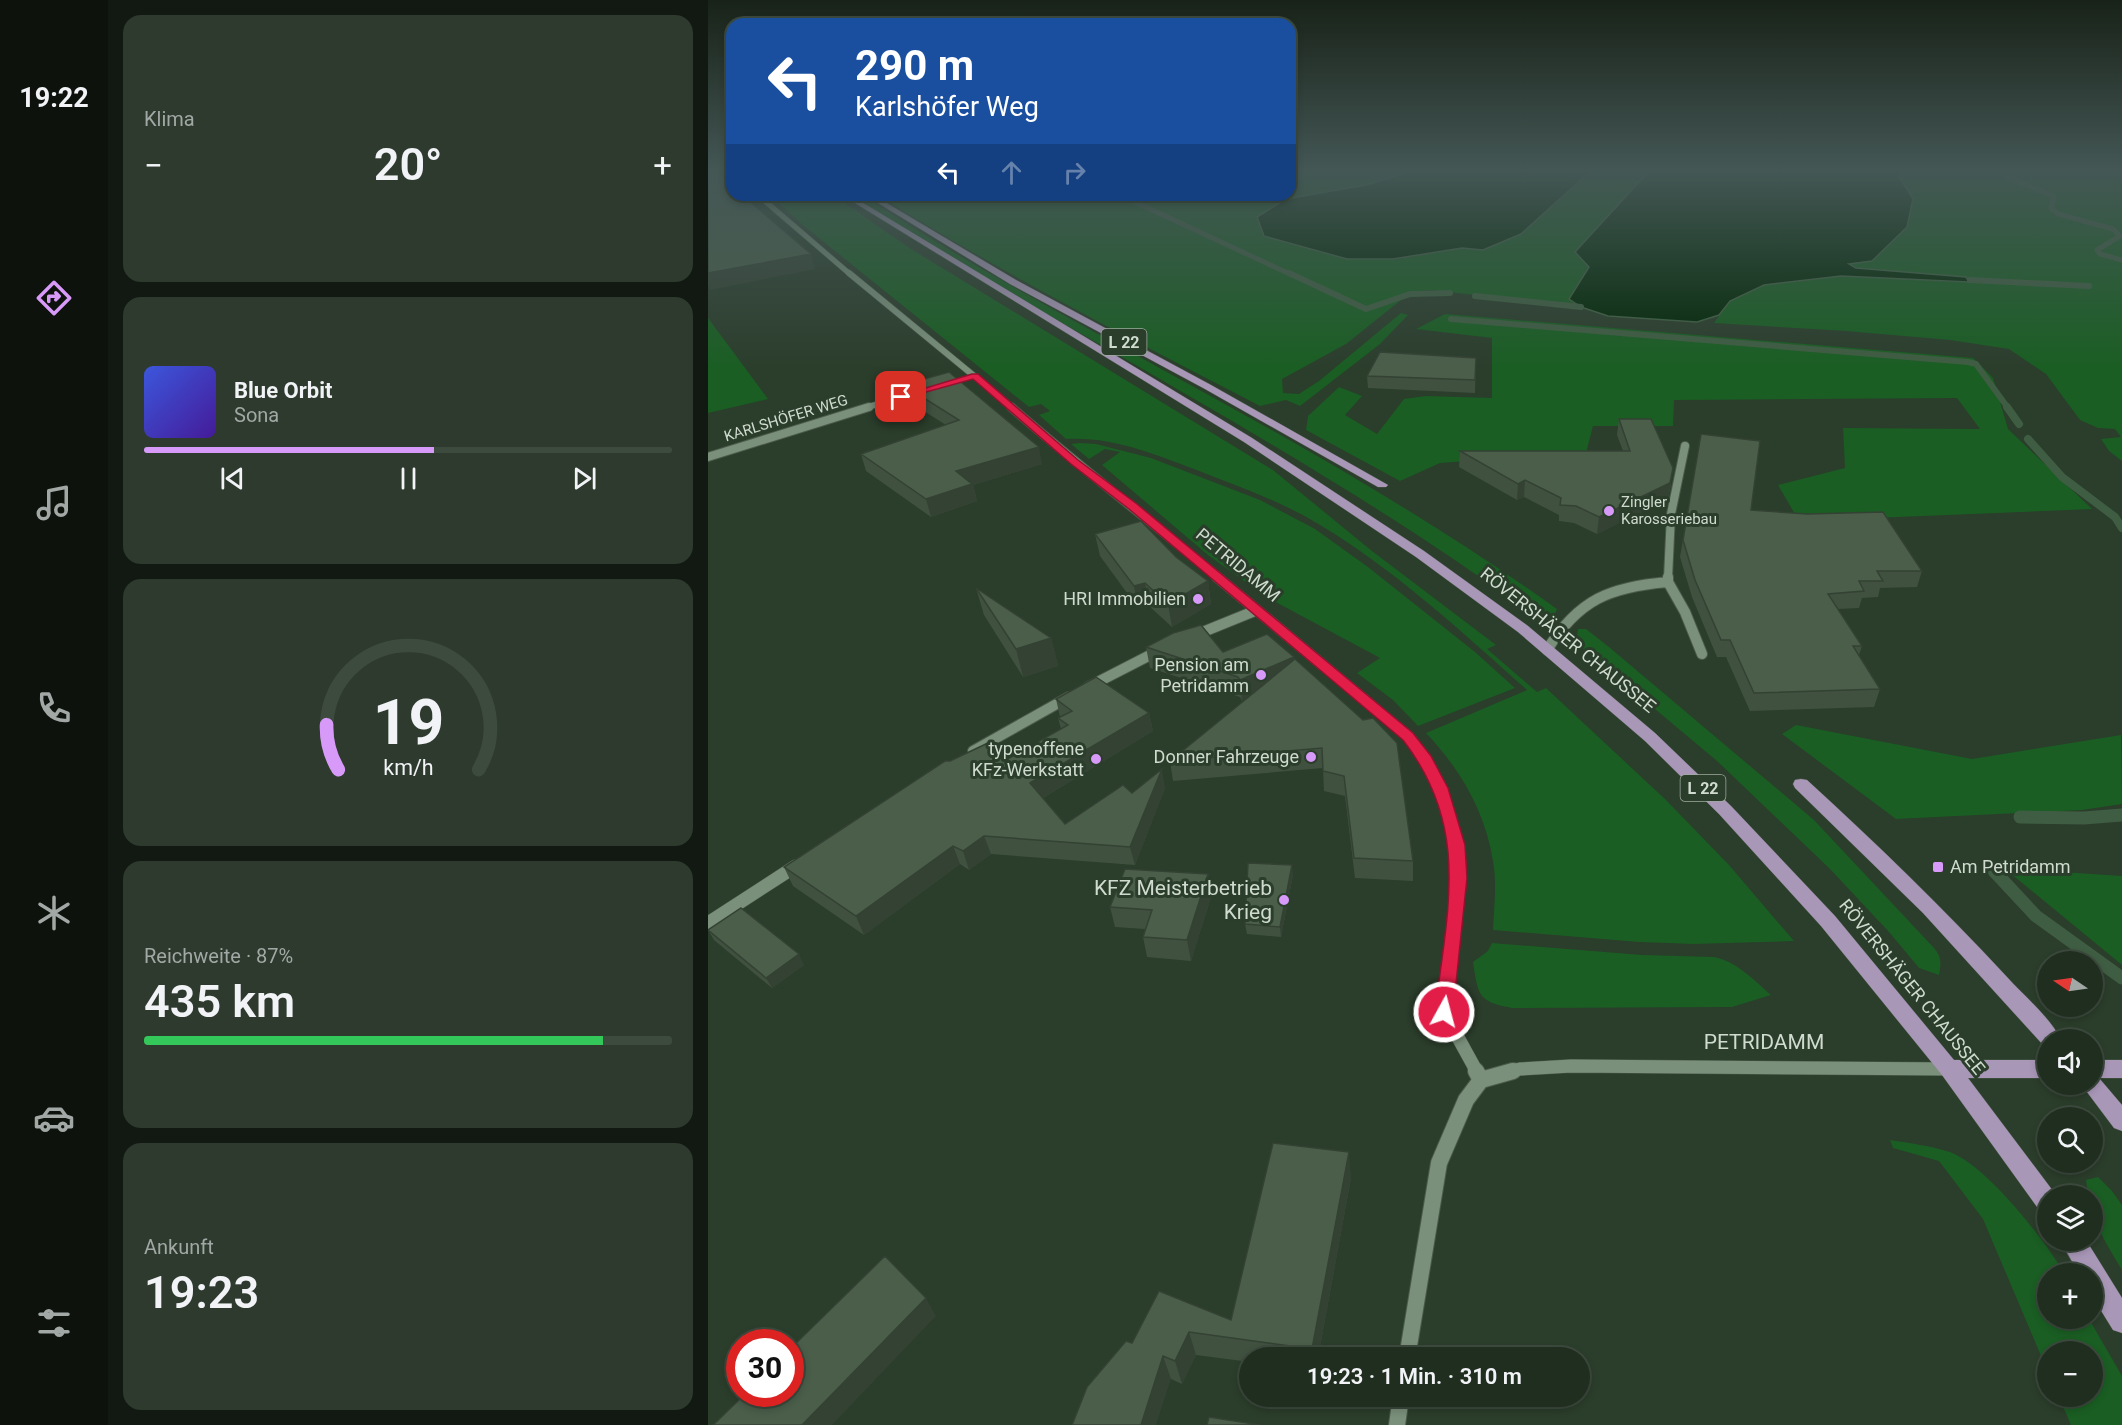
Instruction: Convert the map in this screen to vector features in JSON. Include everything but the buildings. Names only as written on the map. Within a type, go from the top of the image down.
[{"type":"main road","name":"RÖVERSHÄGER CHAUSSEE","points":[[913,236],[1309,479],[1523,629],[1650,737],[1725,810],[1834,928],[1949,1069],[2037,1188]]},
{"type":"main road","name":"L 22","points":[[937,236],[1012,282],[1208,387],[1382,485]]},
{"type":"main road","points":[[1801,784],[1858,835],[1969,947],[2041,1029]]},
{"type":"main road","name":"PETRIDAMM","points":[[1949,1069],[2037,1069]]},
{"type":"main road","points":[[2103,1069],[2122,1069]]},
{"type":"main road","points":[[2100,1095],[2122,1121]]},
{"type":"main road","points":[[2079,1251],[2122,1321]]},
{"type":"street","name":"PETRIDAMM","points":[[803,236],[975,375],[1074,462],[1133,507],[1408,736],[1426,759],[1440,788],[1457,845],[1459,878],[1444,1012],[1481,1080],[1521,1068],[1571,1066],[1949,1069]]},
{"type":"street","points":[[964,378],[975,375]]},
{"type":"street","name":"KARLSHÖFER WEG","points":[[708,457],[924,390]]},
{"type":"street","points":[[1685,446],[1671,505],[1666,553],[1668,582],[1685,612],[1702,654]]},
{"type":"street","points":[[1547,650],[1560,626],[1580,608],[1606,593],[1639,584],[1668,582]]},
{"type":"street","points":[[967,754],[1070,697],[1177,643],[1257,610]]},
{"type":"street","points":[[708,923],[808,858]]},
{"type":"street","points":[[1409,1347],[1439,1163],[1462,1107],[1481,1080]]},
{"type":"street","points":[[1396,1425],[1399,1407]]},
{"type":"shaded area","points":[[817,236],[893,236],[1273,470],[1372,551],[1496,645],[1487,649],[1537,692],[1546,688],[1666,800],[1729,865],[1794,941],[1694,944],[1639,942],[1493,930],[1494,869],[1484,825],[1460,776],[1426,733],[1527,690],[1453,624],[1401,582],[1348,543],[1305,516],[1258,494],[1148,452],[1099,440],[1066,439],[1039,415],[1050,411],[1041,404],[1029,407]]},
{"type":"shaded area","points":[[916,236],[927,236],[1365,484],[1510,576],[1557,609],[1555,614],[1547,621],[1540,620],[1432,545],[1321,474]]},
{"type":"shaded area","points":[[946,236],[1385,236],[1393,260],[1462,248],[1483,250],[1505,236],[1607,236],[1569,298],[1581,307],[1431,290],[1411,292],[1346,344],[1282,379],[1283,393],[1299,394],[1319,381],[1401,313],[1408,315],[1380,344],[1300,406],[1286,400],[1260,406]]},
{"type":"shaded area","points":[[1266,236],[1515,236],[1483,250],[1462,248],[1393,259],[1347,259]]},
{"type":"shaded area","points":[[1589,236],[1897,236],[1872,261],[1849,264],[1856,268],[1966,277],[1969,282],[1841,276],[1764,285],[1730,301],[1719,315],[1697,322],[1608,316],[1581,307],[1569,299],[1589,267],[1575,252]]},
{"type":"shaded area","points":[[1864,236],[2122,236],[2122,461],[2109,451],[2101,439],[2121,437],[2115,429],[2098,428],[2080,420],[2046,374],[2009,349],[1950,340],[1714,323],[1730,301],[1764,285],[1841,276],[1969,282],[1856,268],[1848,264]]},
{"type":"shaded area","points":[[1445,314],[1973,358],[1993,378],[2008,429],[2092,509],[1799,521],[1778,485],[1845,468],[1843,428],[1980,429],[1957,398],[1674,400],[1673,426],[1593,426],[1586,453],[1440,463],[1400,481],[1306,430],[1308,416],[1339,387],[1362,396],[1345,415],[1377,434],[1404,399],[1426,396],[1492,398],[1492,338],[1416,329]]},
{"type":"shaded area","points":[[708,318],[768,399],[708,413]]},
{"type":"shaded area","points":[[1071,444],[1096,444],[1151,458],[1260,500],[1315,529],[1368,567],[1475,652],[1515,688],[1418,726],[1393,700],[1357,673],[1380,658],[1268,598],[1208,555],[1102,465],[1120,452],[1105,449],[1089,459]]},
{"type":"shaded area","points":[[1578,629],[1586,629],[1609,647],[1814,820],[1934,948],[1940,961],[1939,975],[1919,968],[1830,869],[1717,761],[1576,643]]},
{"type":"shaded area","points":[[1796,725],[1972,759],[2121,735],[2122,804],[2082,810],[1896,819],[1782,734]]},
{"type":"shaded area","points":[[2004,868],[2122,876],[2122,965]]},
{"type":"shaded area","points":[[1492,943],[1642,955],[1714,957],[1737,967],[1771,995],[1732,1007],[1512,1008],[1501,1006],[1486,1000],[1482,995],[1476,982],[1473,962],[1488,951]]},
{"type":"shaded area","points":[[1890,1140],[1943,1150],[1965,1160],[1981,1172],[2037,1234],[2037,1251],[2049,1251],[2058,1263],[2037,1263],[2037,1329],[2095,1329],[2102,1341],[2037,1341],[2037,1346],[1983,1219],[1939,1161],[1893,1148]]},
{"type":"shaded area","points":[[2098,1177],[2122,1205],[2122,1270],[2103,1236],[2103,1185],[2087,1185],[2086,1180]]},
{"type":"shaded area","points":[[2103,1343],[2122,1376],[2122,1425],[2071,1425],[2063,1407],[2103,1407]]},
{"type":"waterway","points":[[1209,236],[1292,275]]},
{"type":"waterway","points":[[2119,236],[2097,250],[2100,254],[2122,260]]},
{"type":"waterway","points":[[1289,273],[1366,309],[1410,294],[1450,293]]},
{"type":"waterway","points":[[1970,280],[2089,286]]},
{"type":"waterway","points":[[1475,296],[1581,307]]},
{"type":"waterway","points":[[1451,319],[1968,362],[1976,364],[2008,408]]},
{"type":"waterway","points":[[2007,407],[2019,424]]},
{"type":"waterway","points":[[2028,439],[2062,477],[2115,517],[2122,528]]},
{"type":"waterway","points":[[2020,817],[2084,818],[2122,815]]},
{"type":"waterway","points":[[1994,871],[2036,916],[2122,978]]},
{"type":"place","name":"Zingler Karosseriebau","points":[[1609,511]]},
{"type":"place","name":"HRI Immobilien","points":[[1198,599]]},
{"type":"place","name":"Pension am Petridamm","points":[[1261,675]]},
{"type":"place","name":"Donner Fahrzeuge","points":[[1311,757]]},
{"type":"place","name":"typenoffene KFz-Werkstatt","points":[[1096,759]]},
{"type":"place","name":"Am Petridamm","points":[[1938,867]]},
{"type":"place","name":"KFZ Meisterbetrieb Krieg","points":[[1284,900]]},
{"type":"route","points":[[901,397],[975,375],[1074,462],[1133,507],[1408,736],[1426,759],[1440,788],[1450,815],[1457,845],[1459,878],[1444,1012]]}]
